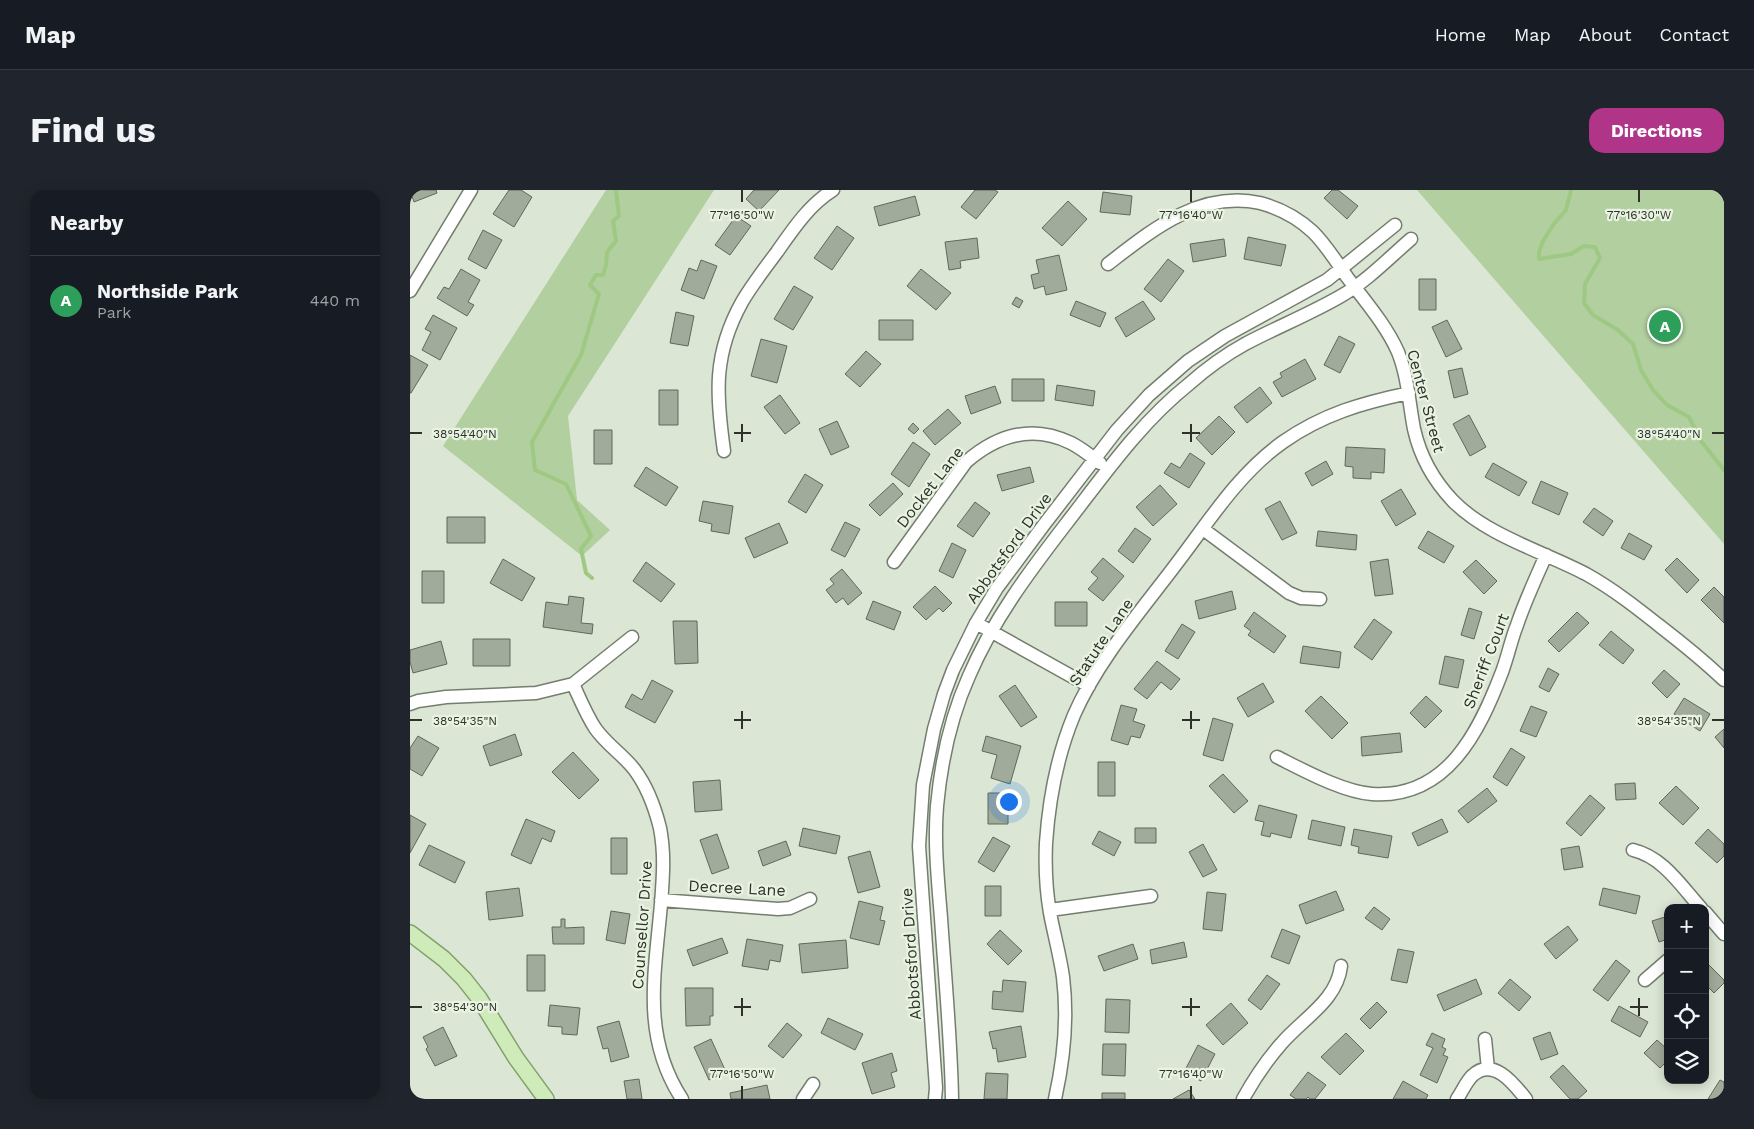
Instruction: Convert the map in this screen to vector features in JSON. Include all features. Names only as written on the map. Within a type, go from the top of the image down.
[{"type":"main road","points":[[410,933],[444,959],[464,979],[479,998],[516,1058],[546,1099]]},
{"type":"street","points":[[410,292],[471,190]]},
{"type":"street","points":[[724,451],[718,411],[718,378],[723,346],[732,322],[743,301],[792,230],[811,208],[833,190]]},
{"type":"street","name":"Center Street","points":[[1108,264],[1180,213],[1197,206],[1212,196],[1270,205],[1287,213],[1312,231],[1324,244],[1388,333],[1398,352],[1405,372],[1414,430],[1420,450],[1440,486],[1454,502],[1476,520],[1490,528],[1586,574],[1630,602],[1696,654],[1724,680]]},
{"type":"street","name":"Abbotsford Drive","points":[[935,1099],[936,1088],[919,846],[923,785],[934,729],[944,694],[953,670],[976,623],[997,588],[1094,459],[1149,395],[1188,361],[1225,336],[1328,280],[1395,225]]},
{"type":"street","name":"Abbotsford Drive","points":[[952,1099],[937,865],[937,806],[950,733],[961,696],[968,678],[1008,602],[1108,469],[1157,411],[1218,361],[1244,344],[1328,303],[1355,287],[1411,239]]},
{"type":"street","name":"Statute Lane","points":[[1055,1099],[1065,1036],[1066,1007],[1063,976],[1050,910],[1046,845],[1049,809],[1055,776],[1074,716],[1088,686],[1203,529],[1240,482],[1260,461],[1282,443],[1329,416],[1356,405],[1409,393]]},
{"type":"street","name":"Docket Lane","points":[[894,562],[966,462],[992,442],[1023,434],[1040,434],[1056,437],[1072,444],[1108,469]]},
{"type":"street","points":[[1203,529],[1289,593],[1301,598],[1320,599]]},
{"type":"street","name":"Sheriff Court","points":[[1277,757],[1352,791],[1371,794],[1390,794],[1408,791],[1438,776],[1451,766],[1462,752],[1488,704],[1502,672],[1517,624],[1546,555]]},
{"type":"street","points":[[976,623],[1088,686]]},
{"type":"street","points":[[410,704],[435,698],[536,692],[573,684],[632,637]]},
{"type":"street","name":"Counsellor Drive","points":[[573,684],[585,712],[605,741],[634,769],[656,813],[663,845],[664,868],[653,1001],[654,1025],[666,1070],[682,1099]]},
{"type":"street","points":[[1633,850],[1651,857],[1662,864],[1697,904]]},
{"type":"street","points":[[1050,910],[1151,896]]},
{"type":"street","name":"Decree Lane","points":[[661,900],[778,909],[790,908],[810,899]]},
{"type":"street","points":[[1709,921],[1724,934]]},
{"type":"street","points":[[1645,980],[1664,963]]},
{"type":"street","points":[[1244,1099],[1265,1064],[1282,1043],[1329,997],[1336,986],[1341,966]]},
{"type":"street","points":[[1485,1039],[1488,1069]]},
{"type":"street","points":[[1458,1099],[1472,1076],[1479,1071],[1488,1069],[1504,1074],[1526,1099]]},
{"type":"street","points":[[804,1099],[814,1084]]},
{"type":"green space","points":[[606,190],[714,190],[568,416],[577,500],[610,530],[582,556],[443,446]]},
{"type":"green space","points":[[1417,190],[1724,190],[1724,544]]},
{"type":"building","points":[[410,190],[436,190],[437,193],[414,202]]},
{"type":"building","points":[[509,190],[521,190],[532,197],[514,227],[493,214]]},
{"type":"building","points":[[754,190],[779,190],[759,211],[746,199]]},
{"type":"building","points":[[975,190],[995,190],[998,192],[976,219],[961,207]]},
{"type":"building","points":[[1332,190],[1338,190],[1358,206],[1347,219],[1324,198]]},
{"type":"building","points":[[1103,192],[1132,196],[1130,215],[1100,212]]},
{"type":"building","points":[[915,196],[920,215],[879,226],[874,207]]},
{"type":"building","points":[[1068,201],[1087,219],[1062,246],[1042,228]]},
{"type":"building","points":[[736,216],[751,226],[730,255],[715,245]]},
{"type":"building","points":[[837,226],[854,238],[832,270],[814,258]]},
{"type":"building","points":[[483,230],[502,240],[486,269],[468,259]]},
{"type":"building","points":[[1248,237],[1286,245],[1281,266],[1244,259]]},
{"type":"building","points":[[977,238],[979,258],[960,261],[961,268],[949,270],[945,242]]},
{"type":"building","points":[[1224,239],[1226,256],[1193,262],[1190,244]]},
{"type":"building","points":[[1059,255],[1067,290],[1046,295],[1044,286],[1034,289],[1031,275],[1039,273],[1036,260]]},
{"type":"building","points":[[1168,259],[1184,271],[1161,302],[1144,289]]},
{"type":"building","points":[[701,260],[717,266],[704,299],[681,290],[689,268],[697,271]]},
{"type":"building","points":[[461,269],[480,280],[468,302],[474,305],[467,316],[437,298],[444,287],[449,289]]},
{"type":"building","points":[[921,269],[951,293],[936,310],[907,286]]},
{"type":"building","points":[[1419,279],[1436,279],[1436,310],[1419,310]]},
{"type":"building","points":[[794,286],[813,297],[793,330],[774,319]]},
{"type":"building","points":[[1016,297],[1023,301],[1019,308],[1012,304]]},
{"type":"building","points":[[1076,301],[1106,313],[1100,327],[1070,315]]},
{"type":"building","points":[[1143,301],[1155,319],[1126,337],[1115,318]]},
{"type":"building","points":[[676,312],[694,316],[688,346],[670,343]]},
{"type":"building","points":[[433,315],[457,328],[440,360],[422,350],[431,332],[425,329]]},
{"type":"building","points":[[879,320],[913,320],[913,340],[879,340]]},
{"type":"building","points":[[1447,320],[1462,349],[1446,357],[1432,327]]},
{"type":"building","points":[[1339,336],[1355,344],[1340,373],[1324,365]]},
{"type":"building","points":[[761,339],[787,346],[777,383],[751,376]]},
{"type":"building","points":[[866,351],[881,364],[860,387],[845,374]]},
{"type":"building","points":[[410,355],[428,365],[411,393],[410,393]]},
{"type":"building","points":[[1305,359],[1316,379],[1282,397],[1273,382],[1282,377],[1280,373]]},
{"type":"building","points":[[1462,368],[1468,394],[1454,398],[1448,371]]},
{"type":"building","points":[[1012,379],[1044,379],[1044,401],[1012,401]]},
{"type":"building","points":[[1057,385],[1095,391],[1093,406],[1055,400]]},
{"type":"building","points":[[995,386],[1001,403],[971,414],[965,396]]},
{"type":"building","points":[[1260,387],[1272,403],[1247,423],[1234,407]]},
{"type":"building","points":[[659,390],[678,390],[678,425],[659,425]]},
{"type":"building","points":[[780,395],[800,423],[785,434],[764,407]]},
{"type":"building","points":[[948,409],[961,423],[935,445],[923,431]]},
{"type":"building","points":[[1469,415],[1486,447],[1470,456],[1453,424]]},
{"type":"building","points":[[1219,416],[1235,432],[1212,455],[1196,438]]},
{"type":"building","points":[[837,421],[849,447],[831,455],[819,429]]},
{"type":"building","points":[[913,423],[919,429],[914,434],[908,429]]},
{"type":"building","points":[[594,430],[612,430],[612,464],[594,464]]},
{"type":"building","points":[[913,442],[930,454],[909,487],[891,474]]},
{"type":"building","points":[[1346,447],[1385,449],[1384,473],[1371,472],[1371,479],[1353,478],[1353,467],[1345,466]]},
{"type":"building","points":[[1190,453],[1205,463],[1189,488],[1164,473],[1171,463],[1180,468]]},
{"type":"building","points":[[1326,461],[1333,474],[1312,486],[1305,473]]},
{"type":"building","points":[[1493,463],[1527,482],[1519,496],[1485,477]]},
{"type":"building","points":[[646,467],[678,487],[666,506],[634,486]]},
{"type":"building","points":[[1030,467],[1034,482],[1002,491],[997,475]]},
{"type":"building","points":[[805,474],[823,485],[806,513],[788,502]]},
{"type":"building","points":[[1541,481],[1568,493],[1559,515],[1532,503]]},
{"type":"building","points":[[893,483],[903,494],[880,516],[869,505]]},
{"type":"building","points":[[1160,485],[1177,504],[1153,526],[1136,507]]},
{"type":"building","points":[[1401,489],[1416,514],[1396,526],[1381,501]]},
{"type":"building","points":[[703,501],[733,506],[729,534],[711,531],[712,524],[699,521]]},
{"type":"building","points":[[1280,501],[1297,533],[1282,540],[1265,509]]},
{"type":"building","points":[[975,502],[990,513],[973,537],[957,526]]},
{"type":"building","points":[[1594,508],[1613,521],[1603,536],[1583,522]]},
{"type":"building","points":[[447,517],[485,517],[485,543],[447,543]]},
{"type":"building","points":[[845,522],[860,529],[845,557],[831,550]]},
{"type":"building","points":[[779,523],[788,543],[754,558],[745,538]]},
{"type":"building","points":[[1135,528],[1151,539],[1133,563],[1118,551]]},
{"type":"building","points":[[1318,531],[1357,535],[1356,550],[1316,546]]},
{"type":"building","points":[[1428,531],[1454,546],[1444,563],[1418,548]]},
{"type":"building","points":[[1629,533],[1652,546],[1644,560],[1621,548]]},
{"type":"building","points":[[952,543],[966,550],[953,578],[939,571]]},
{"type":"building","points":[[1103,558],[1124,576],[1103,601],[1088,589],[1098,578],[1091,572]]},
{"type":"building","points":[[1677,558],[1699,580],[1687,593],[1665,570]]},
{"type":"building","points":[[503,559],[535,578],[522,601],[490,583]]},
{"type":"building","points":[[1388,559],[1393,594],[1375,596],[1370,562]]},
{"type":"building","points":[[1476,560],[1497,581],[1484,594],[1463,572]]},
{"type":"building","points":[[646,562],[675,584],[661,602],[633,581]]},
{"type":"building","points":[[842,569],[862,593],[848,605],[843,598],[836,603],[826,590],[834,584],[830,579]]},
{"type":"building","points":[[422,571],[444,571],[444,603],[422,603]]},
{"type":"building","points":[[935,586],[952,603],[943,612],[939,608],[926,620],[913,607]]},
{"type":"building","points":[[1714,587],[1724,597],[1724,623],[1701,600]]},
{"type":"building","points":[[1232,591],[1236,609],[1199,619],[1195,601]]},
{"type":"building","points":[[569,596],[584,598],[581,623],[593,624],[592,634],[543,627],[546,602],[568,605]]},
{"type":"building","points":[[873,601],[901,612],[894,630],[866,619]]},
{"type":"building","points":[[1055,602],[1087,602],[1087,626],[1055,626]]},
{"type":"building","points":[[1469,608],[1482,612],[1474,639],[1461,635]]},
{"type":"building","points":[[1254,612],[1286,636],[1274,653],[1248,635],[1251,631],[1244,626]]},
{"type":"building","points":[[1577,612],[1589,623],[1559,652],[1548,641]]},
{"type":"building","points":[[1374,619],[1392,632],[1372,660],[1354,647]]},
{"type":"building","points":[[673,621],[697,621],[698,663],[675,664]]},
{"type":"building","points":[[1182,624],[1195,632],[1178,659],[1165,651]]},
{"type":"building","points":[[1611,631],[1634,650],[1623,664],[1599,645]]},
{"type":"building","points":[[473,639],[510,639],[510,666],[473,666]]},
{"type":"building","points":[[441,641],[447,664],[413,673],[410,662],[410,650]]},
{"type":"building","points":[[1303,646],[1341,652],[1339,668],[1300,663]]},
{"type":"building","points":[[1445,656],[1464,660],[1458,688],[1439,684]]},
{"type":"building","points":[[1157,661],[1180,679],[1171,690],[1161,682],[1147,699],[1134,689]]},
{"type":"building","points":[[1548,668],[1559,674],[1549,692],[1539,687]]},
{"type":"building","points":[[1664,670],[1680,684],[1667,698],[1652,683]]},
{"type":"building","points":[[652,680],[673,691],[655,723],[625,707],[632,694],[642,700]]},
{"type":"building","points":[[1263,683],[1274,702],[1248,717],[1237,698]]},
{"type":"building","points":[[1015,685],[1037,717],[1021,727],[999,696]]},
{"type":"building","points":[[1321,696],[1348,723],[1332,739],[1305,711]]},
{"type":"building","points":[[1426,696],[1442,711],[1425,728],[1410,713]]},
{"type":"building","points":[[1684,698],[1710,714],[1700,731],[1674,714]]},
{"type":"building","points":[[1121,705],[1137,709],[1133,721],[1145,725],[1140,738],[1131,736],[1128,745],[1111,740]]},
{"type":"building","points":[[1531,706],[1547,712],[1536,737],[1520,731]]},
{"type":"building","points":[[1213,718],[1233,724],[1223,761],[1203,755]]},
{"type":"building","points":[[1724,729],[1724,748],[1715,737]]},
{"type":"building","points":[[1400,733],[1402,752],[1362,756],[1361,737]]},
{"type":"building","points":[[515,734],[522,755],[490,766],[483,746]]},
{"type":"building","points":[[418,736],[439,748],[422,776],[410,769],[410,748]]},
{"type":"building","points":[[986,736],[1021,746],[1010,784],[991,778],[997,755],[982,751]]},
{"type":"building","points":[[1511,748],[1525,757],[1507,786],[1493,777]]},
{"type":"building","points":[[573,752],[599,780],[579,799],[552,772]]},
{"type":"building","points":[[1098,762],[1115,762],[1115,796],[1098,796]]},
{"type":"building","points":[[1223,774],[1248,801],[1234,813],[1209,786]]},
{"type":"building","points":[[720,780],[722,810],[695,812],[693,782]]},
{"type":"building","points":[[1635,783],[1636,799],[1616,800],[1615,784]]},
{"type":"building","points":[[1676,786],[1699,808],[1683,825],[1659,803]]},
{"type":"building","points":[[1487,788],[1497,801],[1468,823],[1458,811]]},
{"type":"building","points":[[988,793],[1008,793],[1008,824],[988,824]]},
{"type":"building","points":[[1590,795],[1605,808],[1581,836],[1566,823]]},
{"type":"building","points":[[1259,805],[1297,815],[1291,838],[1271,833],[1270,837],[1261,835],[1264,822],[1255,820]]},
{"type":"building","points":[[410,815],[426,824],[410,853]]},
{"type":"building","points":[[526,819],[555,831],[551,842],[542,838],[531,864],[511,855]]},
{"type":"building","points":[[1442,819],[1448,832],[1418,846],[1412,833]]},
{"type":"building","points":[[1312,820],[1345,827],[1341,846],[1308,839]]},
{"type":"building","points":[[803,828],[840,836],[836,854],[799,846]]},
{"type":"building","points":[[1135,828],[1156,828],[1156,843],[1135,843]]},
{"type":"building","points":[[1354,829],[1392,836],[1388,858],[1358,853],[1359,847],[1351,845]]},
{"type":"building","points":[[1708,829],[1724,844],[1724,856],[1717,863],[1695,843]]},
{"type":"building","points":[[1099,831],[1121,842],[1114,856],[1092,844]]},
{"type":"building","points":[[717,834],[729,868],[712,874],[700,840]]},
{"type":"building","points":[[993,837],[1010,846],[994,872],[978,862]]},
{"type":"building","points":[[611,838],[627,838],[627,874],[611,874]]},
{"type":"building","points":[[786,841],[791,855],[763,866],[758,851]]},
{"type":"building","points":[[1203,844],[1217,870],[1203,877],[1189,852]]},
{"type":"building","points":[[429,845],[465,862],[455,883],[419,865]]},
{"type":"building","points":[[1579,846],[1583,867],[1564,870],[1561,849]]},
{"type":"building","points":[[870,851],[880,887],[858,893],[848,857]]},
{"type":"building","points":[[985,886],[1001,886],[1001,916],[985,916]]},
{"type":"building","points":[[519,888],[523,916],[489,920],[486,892]]},
{"type":"building","points":[[1603,888],[1640,896],[1636,914],[1599,905]]},
{"type":"building","points":[[1336,891],[1344,910],[1306,924],[1299,905]]},
{"type":"building","points":[[1207,892],[1226,894],[1222,931],[1203,929]]},
{"type":"building","points":[[859,901],[883,907],[880,920],[885,921],[879,945],[850,938]]},
{"type":"building","points":[[1374,907],[1390,919],[1382,930],[1365,918]]},
{"type":"building","points":[[611,911],[630,914],[625,944],[606,940]]},
{"type":"building","points":[[1664,917],[1664,940],[1659,942],[1652,921]]},
{"type":"building","points":[[561,919],[565,919],[565,928],[584,927],[584,944],[553,944],[552,927],[561,927]]},
{"type":"building","points":[[1568,926],[1578,940],[1556,959],[1544,944]]},
{"type":"building","points":[[1282,929],[1300,936],[1289,964],[1271,957]]},
{"type":"building","points":[[1000,930],[1022,951],[1008,965],[987,944]]},
{"type":"building","points":[[722,938],[728,953],[693,966],[687,950]]},
{"type":"building","points":[[747,939],[783,945],[780,962],[770,960],[768,970],[742,966]]},
{"type":"building","points":[[846,940],[848,968],[802,973],[799,944]]},
{"type":"building","points":[[1184,942],[1187,957],[1152,964],[1150,950]]},
{"type":"building","points":[[1133,944],[1138,959],[1104,971],[1098,956]]},
{"type":"building","points":[[1398,949],[1414,952],[1407,983],[1391,980]]},
{"type":"building","points":[[527,955],[545,955],[545,991],[527,991]]},
{"type":"building","points":[[1616,960],[1630,971],[1608,1001],[1593,990]]},
{"type":"building","points":[[1709,965],[1724,980],[1724,983],[1714,993],[1709,988]]},
{"type":"building","points":[[1267,975],[1280,984],[1261,1010],[1248,1000]]},
{"type":"building","points":[[1476,979],[1482,994],[1444,1011],[1437,995]]},
{"type":"building","points":[[1510,979],[1531,997],[1519,1011],[1498,993]]},
{"type":"building","points":[[1003,980],[1026,982],[1023,1012],[992,1009],[993,991],[1002,992]]},
{"type":"building","points":[[685,988],[713,988],[713,1016],[710,1016],[710,1025],[686,1026]]},
{"type":"building","points":[[1106,999],[1130,1000],[1129,1033],[1105,1032]]},
{"type":"building","points":[[1377,1002],[1387,1012],[1370,1029],[1360,1019]]},
{"type":"building","points":[[1231,1003],[1248,1023],[1223,1045],[1206,1025]]},
{"type":"building","points":[[550,1005],[580,1008],[577,1035],[562,1034],[562,1027],[548,1026]]},
{"type":"building","points":[[1619,1006],[1648,1022],[1640,1037],[1611,1021]]},
{"type":"building","points":[[828,1018],[863,1034],[855,1050],[821,1033]]},
{"type":"building","points":[[619,1021],[629,1057],[611,1062],[608,1048],[603,1049],[597,1027]]},
{"type":"building","points":[[787,1023],[802,1035],[783,1058],[768,1046]]},
{"type":"building","points":[[1021,1026],[1026,1057],[998,1062],[996,1048],[993,1049],[989,1032]]},
{"type":"building","points":[[443,1027],[457,1056],[435,1066],[426,1049],[428,1047],[423,1037]]},
{"type":"building","points":[[1550,1032],[1558,1054],[1541,1060],[1533,1038]]},
{"type":"building","points":[[1346,1033],[1364,1051],[1340,1075],[1321,1057]]},
{"type":"building","points":[[1432,1033],[1445,1039],[1442,1047],[1446,1049],[1443,1055],[1448,1057],[1437,1083],[1420,1075],[1433,1048],[1426,1045]]},
{"type":"building","points":[[711,1039],[726,1072],[709,1080],[694,1047]]},
{"type":"building","points":[[1657,1040],[1664,1046],[1664,1064],[1660,1068],[1644,1053]]},
{"type":"building","points":[[1103,1044],[1126,1044],[1125,1076],[1102,1075]]},
{"type":"building","points":[[1198,1045],[1215,1054],[1201,1081],[1184,1072]]},
{"type":"building","points":[[892,1053],[897,1071],[891,1073],[895,1087],[872,1094],[862,1063]]},
{"type":"building","points":[[1563,1065],[1587,1091],[1578,1099],[1570,1099],[1550,1077]]},
{"type":"building","points":[[1308,1072],[1326,1085],[1315,1099],[1308,1097],[1306,1099],[1296,1099],[1290,1095]]},
{"type":"building","points":[[986,1073],[1008,1074],[1007,1099],[984,1099]]},
{"type":"building","points":[[639,1079],[642,1099],[627,1099],[624,1081]]},
{"type":"building","points":[[1720,1080],[1724,1082],[1724,1099],[1708,1099]]},
{"type":"building","points":[[1403,1081],[1428,1095],[1426,1099],[1393,1099]]},
{"type":"building","points":[[767,1085],[770,1099],[731,1099],[730,1093]]},
{"type":"building","points":[[1189,1090],[1195,1099],[1173,1099]]},
{"type":"building","points":[[1102,1093],[1125,1093],[1125,1099],[1102,1099]]},
{"type":"waterway","points":[[592,578],[586,573],[581,549],[591,536],[566,484],[535,470],[532,442],[581,355],[599,294],[590,285],[596,275],[603,275],[607,252],[616,241],[613,221],[619,216],[616,190]]},
{"type":"waterway","points":[[1571,190],[1566,210],[1553,225],[1543,241],[1539,252],[1539,259],[1571,254],[1584,246],[1595,247],[1600,258],[1585,284],[1584,303],[1593,315],[1618,330],[1633,344],[1641,370],[1653,390],[1667,405],[1689,417],[1701,441],[1724,470]]},
{"type":"place","name":"Northside Park","points":[[1665,326]]}]
